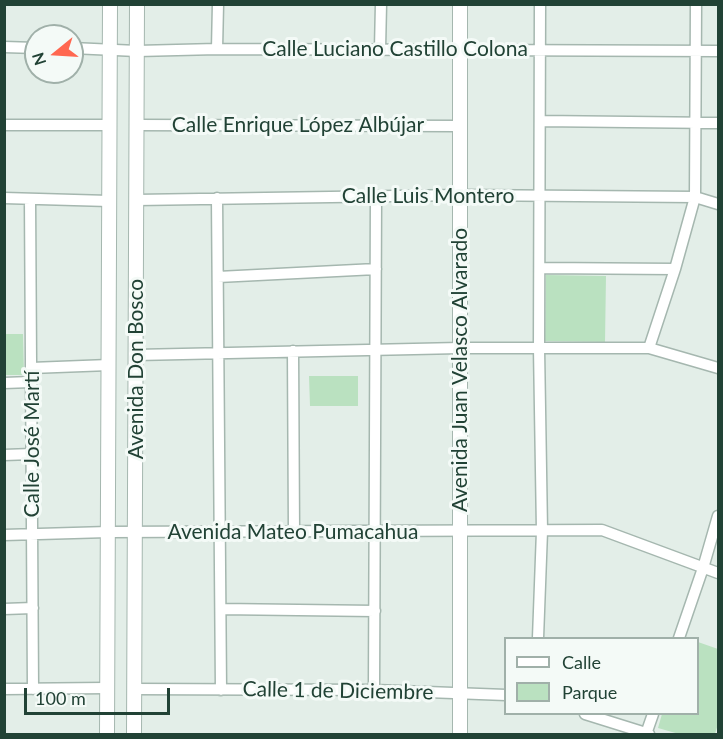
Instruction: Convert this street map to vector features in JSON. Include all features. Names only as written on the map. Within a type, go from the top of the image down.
[{"type":"street","name":"Avenida Don Bosco","points":[[107,735],[110,4]]},
{"type":"street","name":"Avenida Don Bosco","points":[[134,735],[137,4]]},
{"type":"street","points":[[217,49],[218,4]]},
{"type":"street","points":[[380,49],[381,4]]},
{"type":"street","name":"Avenida Juan Velasco Alvarado","points":[[460,4],[460,735]]},
{"type":"street","points":[[537,637],[542,531],[539,348],[540,4]]},
{"type":"street","points":[[649,348],[675,269],[695,197],[696,4]]},
{"type":"street","points":[[4,47],[24,48]]},
{"type":"street","name":"Calle Luciano Castillo Colona","points":[[84,48],[137,51],[217,49],[718,51]]},
{"type":"street","points":[[540,121],[718,123]]},
{"type":"street","points":[[4,125],[110,125]]},
{"type":"street","name":"Calle Enrique López Albújar","points":[[136,125],[460,126]]},
{"type":"street","name":"Calle Luis Montero","points":[[136,200],[540,195],[695,197],[718,204]]},
{"type":"street","points":[[374,690],[375,196]]},
{"type":"street","points":[[4,198],[109,201]]},
{"type":"street","points":[[217,198],[221,690]]},
{"type":"street","name":"Calle José Martí","points":[[30,199],[33,689]]},
{"type":"street","points":[[540,268],[675,269]]},
{"type":"street","points":[[218,277],[376,269]]},
{"type":"street","points":[[136,355],[460,348],[649,348],[718,368]]},
{"type":"street","points":[[293,351],[294,532]]},
{"type":"street","points":[[31,368],[109,365]]},
{"type":"street","points":[[4,383],[31,382]]},
{"type":"street","points":[[4,455],[32,454]]},
{"type":"street","points":[[680,637],[718,516]]},
{"type":"street","name":"Avenida Mateo Pumacahua","points":[[4,535],[108,532],[602,530],[718,573]]},
{"type":"street","points":[[4,609],[33,608]]},
{"type":"street","points":[[220,609],[375,611]]},
{"type":"street","points":[[4,689],[107,688]]},
{"type":"street","name":"Calle 1 de Diciembre","points":[[134,689],[374,690],[504,695]]},
{"type":"street","points":[[588,715],[647,734],[653,715]]},
{"type":"green space","points":[[546,275],[606,276],[605,342],[545,341]]},
{"type":"green space","points":[[5,334],[23,334],[24,375],[5,375]]},
{"type":"green space","points":[[309,376],[358,376],[358,406],[310,406]]},
{"type":"green space","points":[[699,642],[718,649],[718,724],[715,734],[679,734],[658,728],[662,715],[699,715]]}]
